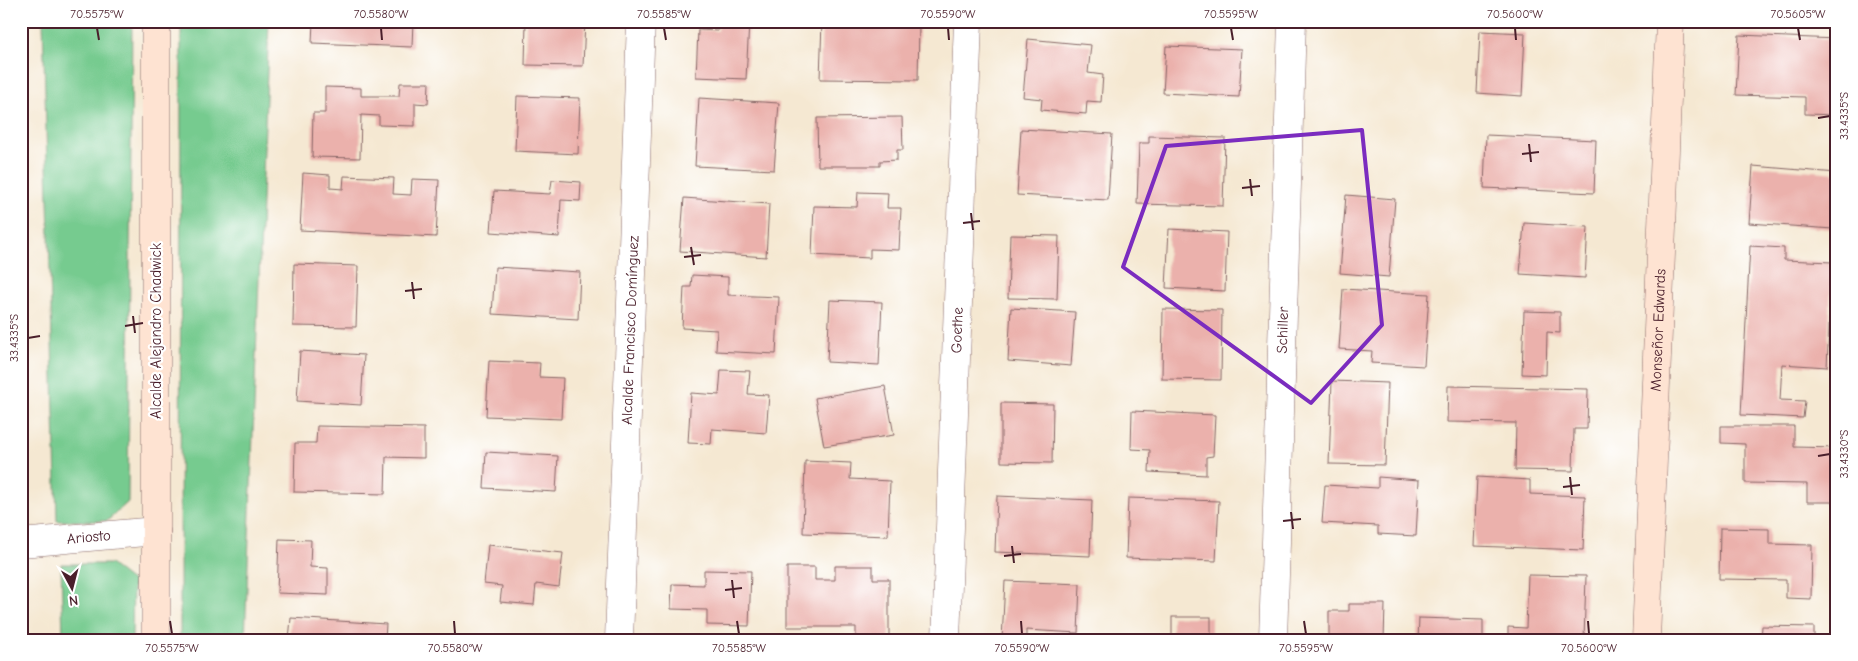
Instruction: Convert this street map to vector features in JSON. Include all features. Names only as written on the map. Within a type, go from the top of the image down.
[{"type":"street","name":"Alcalde Alejandro Chadwick","points":[[156,21],[156,640]]},
{"type":"street","name":"Alcalde Francisco Domínguez","points":[[619,640],[641,21]]},
{"type":"street","name":"Goethe","points":[[946,640],[968,21]]},
{"type":"street","name":"Schiller","points":[[1273,640],[1292,21]]},
{"type":"street","name":"Monseñor Edwards","points":[[1646,640],[1670,21]]},
{"type":"street","name":"Ariosto","points":[[21,543],[156,531]]},
{"type":"highlighted area","points":[[1362,130],[1382,325],[1311,403],[1123,267],[1166,146]]},
{"type":"green space","points":[[43,21],[132,21],[128,502],[107,521],[57,521]]},
{"type":"green space","points":[[181,21],[269,21],[245,640],[180,640]]},
{"type":"green space","points":[[61,564],[110,564],[133,582],[132,640],[63,640]]},
{"type":"building","points":[[313,21],[413,21],[412,47],[312,43]]},
{"type":"building","points":[[526,21],[585,21],[583,66],[525,65]]},
{"type":"building","points":[[719,21],[749,22],[746,79],[696,77],[698,30],[718,31]]},
{"type":"building","points":[[822,21],[879,21],[880,25],[919,25],[918,80],[820,79]]},
{"type":"building","points":[[1480,31],[1525,33],[1522,96],[1477,93]]},
{"type":"building","points":[[1739,35],[1837,39],[1837,115],[1805,114],[1805,97],[1736,95]]},
{"type":"building","points":[[1028,39],[1091,45],[1088,73],[1103,75],[1101,102],[1087,101],[1086,114],[1041,110],[1042,99],[1023,97]]},
{"type":"building","points":[[1166,46],[1242,49],[1239,97],[1163,93]]},
{"type":"building","points":[[400,83],[429,83],[428,104],[415,103],[415,126],[379,125],[379,116],[361,115],[360,158],[312,157],[313,113],[325,113],[325,87],[361,88],[361,96],[399,96]]},
{"type":"building","points":[[517,96],[580,98],[578,154],[515,151]]},
{"type":"building","points":[[699,98],[779,103],[774,170],[695,166]]},
{"type":"building","points":[[902,117],[903,150],[897,150],[897,160],[880,161],[880,166],[818,166],[817,118]]},
{"type":"building","points":[[1021,129],[1112,134],[1108,200],[1017,195]]},
{"type":"building","points":[[1486,135],[1596,140],[1594,193],[1484,188]]},
{"type":"building","points":[[1149,136],[1225,138],[1223,206],[1137,204],[1139,143],[1149,143]]},
{"type":"building","points":[[1753,166],[1837,173],[1833,229],[1749,223]]},
{"type":"building","points":[[303,173],[330,175],[330,188],[343,189],[344,176],[394,178],[393,194],[411,195],[412,179],[439,180],[436,237],[300,230]]},
{"type":"building","points":[[552,180],[581,182],[580,201],[561,200],[559,237],[491,232],[494,191],[550,194]]},
{"type":"building","points":[[858,192],[888,193],[887,208],[901,208],[899,250],[870,249],[870,258],[812,255],[814,206],[857,207]]},
{"type":"building","points":[[1346,195],[1395,199],[1389,277],[1340,273]]},
{"type":"building","points":[[684,198],[769,204],[766,257],[680,251]]},
{"type":"building","points":[[1524,223],[1588,227],[1585,278],[1520,274]]},
{"type":"building","points":[[1169,229],[1227,232],[1225,291],[1166,288]]},
{"type":"building","points":[[1010,235],[1059,236],[1057,299],[1008,298]]},
{"type":"building","points":[[1750,246],[1784,248],[1784,260],[1832,262],[1827,367],[1782,364],[1780,400],[1805,401],[1803,418],[1741,415]]},
{"type":"building","points":[[294,264],[358,266],[356,327],[293,326]]},
{"type":"building","points":[[495,267],[580,272],[578,319],[492,314]]},
{"type":"building","points":[[692,275],[728,277],[728,295],[779,297],[776,354],[716,351],[717,330],[682,328],[684,287],[691,287]]},
{"type":"building","points":[[1343,289],[1429,294],[1424,366],[1371,363],[1372,351],[1339,349]]},
{"type":"building","points":[[830,300],[882,302],[879,365],[827,362]]},
{"type":"building","points":[[1011,308],[1075,312],[1071,366],[1008,361]]},
{"type":"building","points":[[1163,309],[1222,310],[1221,380],[1162,379]]},
{"type":"building","points":[[1524,311],[1560,312],[1560,333],[1547,332],[1546,375],[1522,374]]},
{"type":"building","points":[[300,351],[364,355],[361,405],[297,401]]},
{"type":"building","points":[[489,361],[540,363],[539,377],[563,378],[561,419],[486,416]]},
{"type":"building","points":[[721,370],[750,371],[748,394],[769,395],[766,433],[712,429],[711,444],[688,443],[691,393],[719,395]]},
{"type":"building","points":[[1332,381],[1388,383],[1385,465],[1329,464]]},
{"type":"building","points":[[885,386],[894,435],[824,446],[815,398]]},
{"type":"building","points":[[1448,386],[1588,389],[1587,429],[1574,429],[1573,471],[1515,470],[1516,423],[1447,422]]},
{"type":"building","points":[[1001,403],[1053,404],[1052,463],[1001,462]]},
{"type":"building","points":[[1132,411],[1215,415],[1213,456],[1206,457],[1206,475],[1149,472],[1150,450],[1131,449]]},
{"type":"building","points":[[317,426],[424,428],[424,458],[386,457],[385,494],[294,492],[295,443],[316,443]]},
{"type":"building","points":[[1721,426],[1794,426],[1794,447],[1837,448],[1837,502],[1807,502],[1807,484],[1745,483],[1745,444],[1721,443]]},
{"type":"building","points":[[486,452],[558,456],[556,492],[484,488]]},
{"type":"building","points":[[805,461],[851,463],[850,479],[890,481],[888,536],[803,533]]},
{"type":"building","points":[[1378,477],[1419,480],[1416,536],[1378,534],[1378,526],[1322,523],[1325,485],[1378,488]]},
{"type":"building","points":[[1477,477],[1530,480],[1530,494],[1585,496],[1583,550],[1474,546]]},
{"type":"building","points":[[997,496],[1092,500],[1090,556],[995,552]]},
{"type":"building","points":[[1128,498],[1219,501],[1216,561],[1126,558]]},
{"type":"building","points":[[1720,528],[1769,529],[1769,544],[1812,545],[1811,599],[1786,598],[1786,580],[1719,579]]},
{"type":"building","points":[[279,539],[311,540],[310,567],[328,568],[328,595],[277,593]]},
{"type":"building","points":[[488,545],[563,553],[559,587],[536,584],[534,605],[500,602],[502,586],[484,584]]},
{"type":"building","points":[[835,566],[873,566],[873,579],[889,579],[889,640],[856,640],[856,627],[787,627],[787,567],[815,567],[815,580],[835,580]]},
{"type":"building","points":[[704,570],[751,571],[749,626],[707,625],[707,610],[671,609],[672,584],[704,585]]},
{"type":"building","points":[[1528,575],[1586,576],[1584,640],[1508,640],[1508,627],[1526,628]]},
{"type":"building","points":[[1005,581],[1080,584],[1078,633],[1026,630],[1026,640],[1002,640]]},
{"type":"building","points":[[1349,604],[1385,604],[1384,640],[1329,640],[1329,611],[1349,611]]},
{"type":"building","points":[[1172,617],[1211,617],[1211,640],[1172,640]]},
{"type":"building","points":[[291,618],[386,624],[385,640],[289,640]]},
{"type":"building","points":[[1419,618],[1483,620],[1483,640],[1418,640]]},
{"type":"building","points":[[1762,626],[1814,627],[1814,640],[1761,640]]},
{"type":"building","points":[[451,637],[466,637],[466,640],[451,640]]}]
